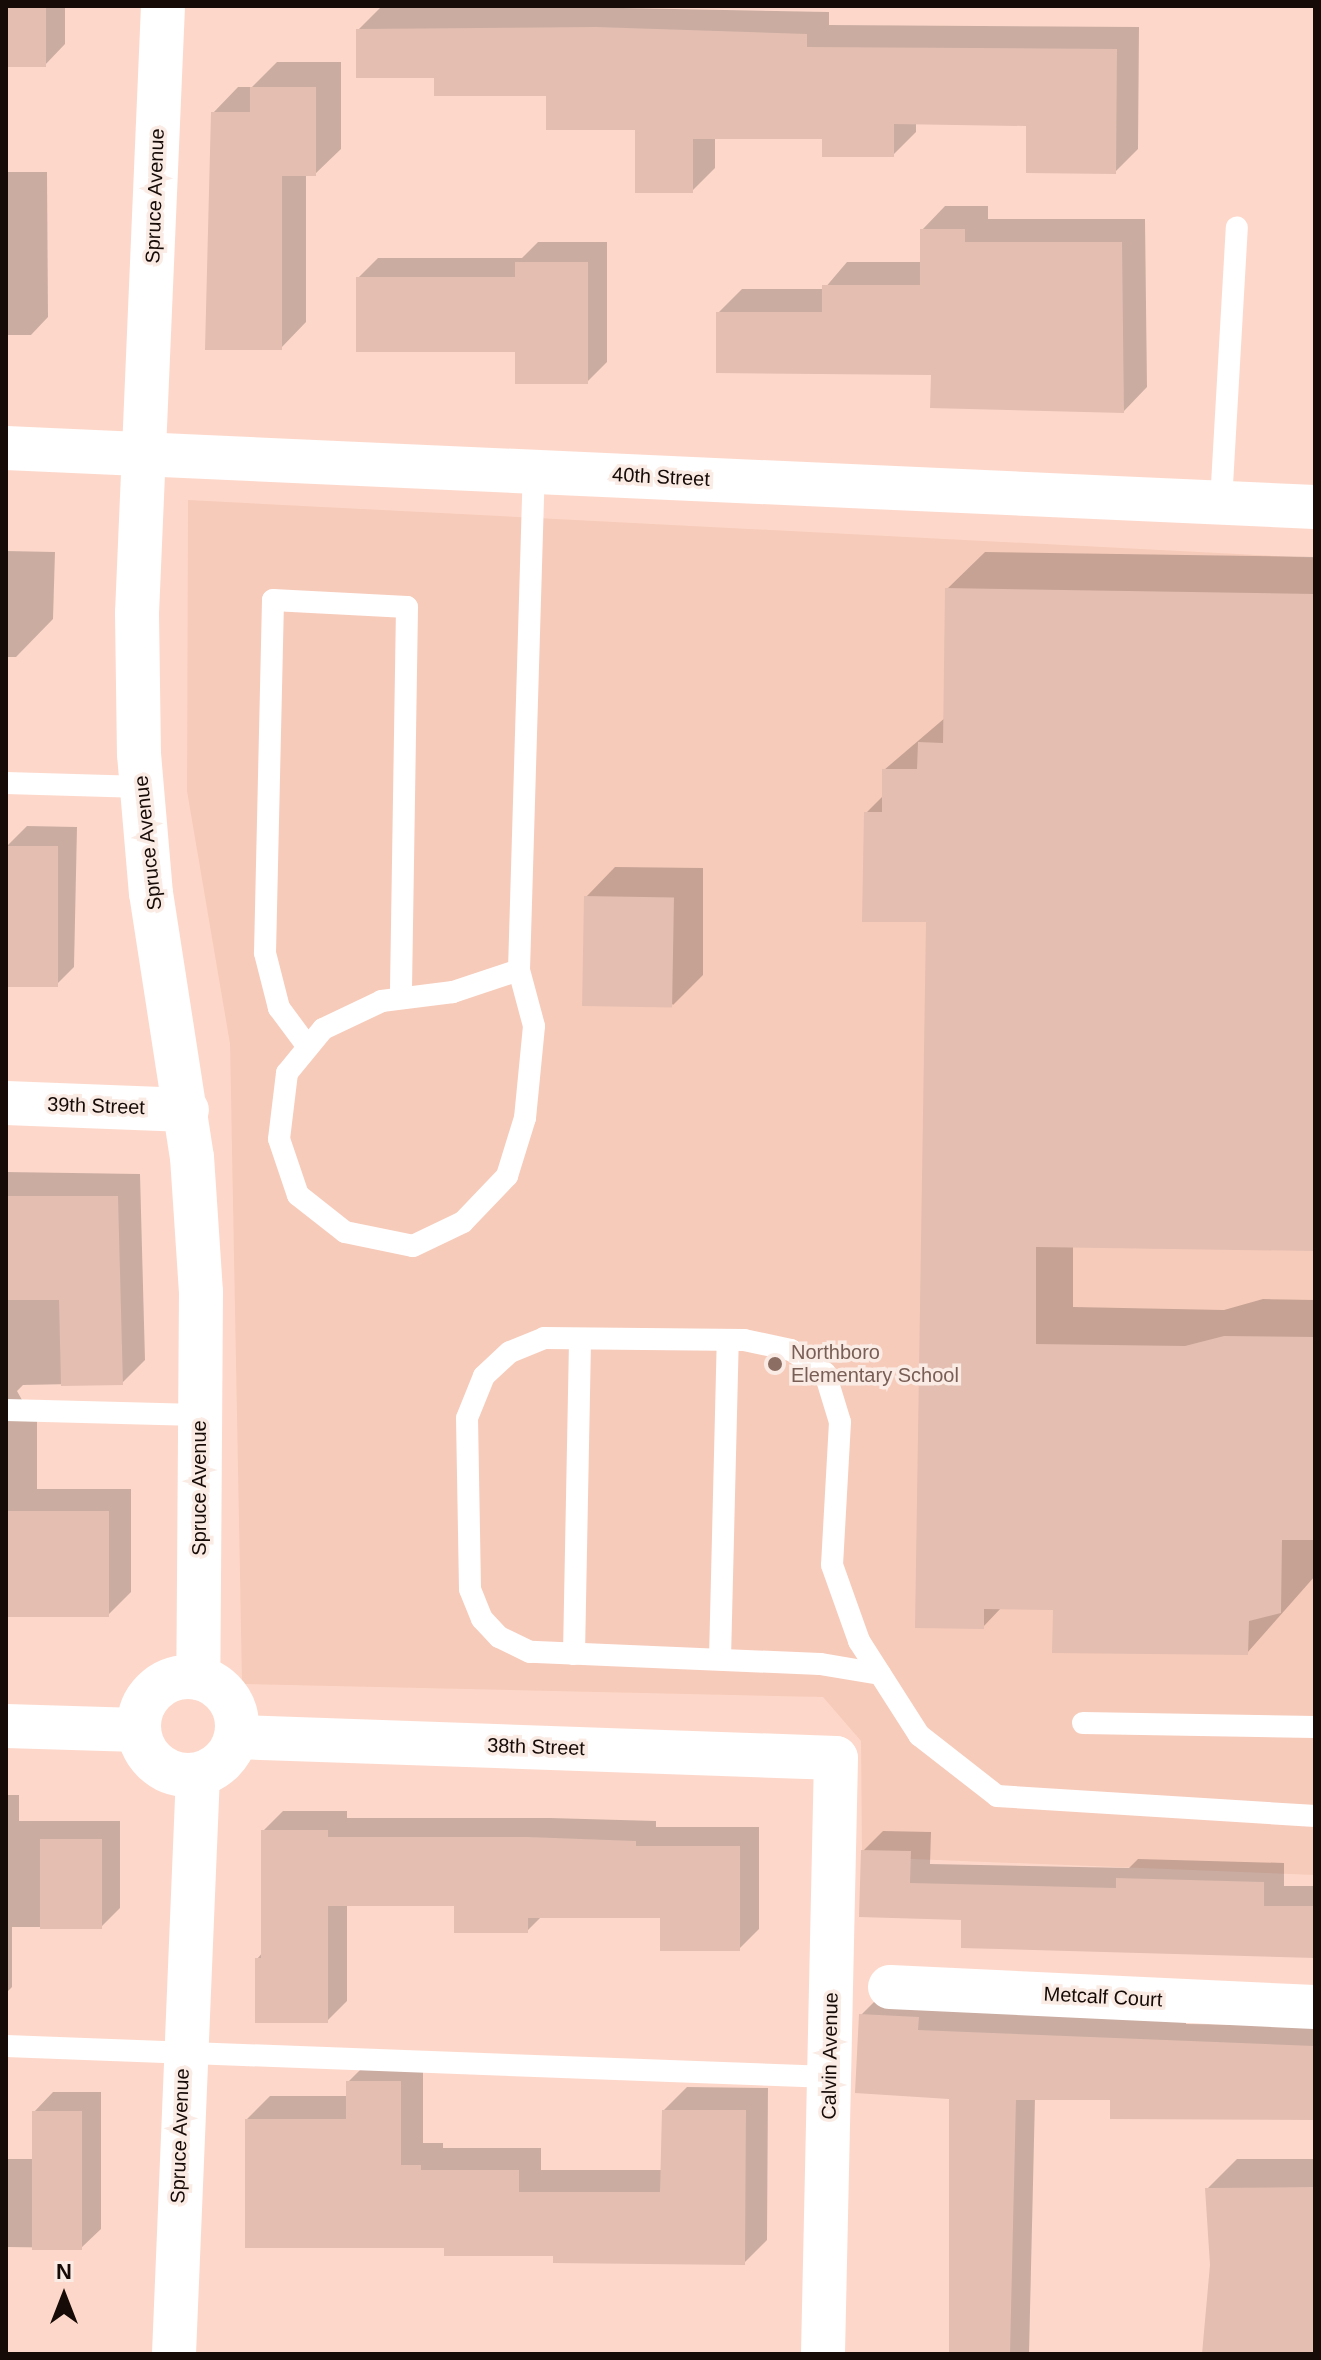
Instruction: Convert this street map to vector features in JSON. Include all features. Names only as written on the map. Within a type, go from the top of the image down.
[{"type":"street","name":"Spruce Avenue","points":[[163,6],[137,613],[142,787],[151,893],[187,1110],[201,1292],[198,1678]]},
{"type":"street","name":"40th Street","points":[[6,448],[1315,507]]},
{"type":"street","name":"39th Street","points":[[6,1103],[187,1110]]},
{"type":"street","points":[[183,1677],[198,1678],[225,1693],[237,1721],[236,1737],[223,1762],[198,1775],[165,1771],[142,1747],[139,1715],[155,1689],[183,1677]]},
{"type":"street","points":[[6,1726],[138,1730]]},
{"type":"street","name":"38th Street","points":[[236,1737],[836,1758]]},
{"type":"street","name":"Calvin Avenue","points":[[823,2354],[836,1758]]},
{"type":"street","name":"Spruce Avenue","points":[[174,2354],[183,2051],[198,1775]]},
{"type":"street","name":"Metcalf Court","points":[[890,1987],[1315,2007]]},
{"type":"lane","points":[[1221,502],[1237,227]]},
{"type":"lane","points":[[519,970],[453,992],[382,1001],[323,1029],[287,1073],[279,1139],[298,1195],[345,1232],[413,1246],[463,1222],[507,1176],[525,1118],[534,1026],[519,970],[534,472]]},
{"type":"lane","points":[[308,1047],[279,1008],[265,953],[273,600],[407,607],[401,998]]},
{"type":"lane","points":[[6,783],[142,787]]},
{"type":"lane","points":[[880,1674],[820,1664],[530,1652],[499,1637],[482,1619],[470,1589],[467,1418],[484,1376],[510,1352],[544,1338],[728,1340],[791,1350],[825,1373],[840,1422],[832,1565],[859,1641],[919,1735],[997,1796],[1315,1816]]},
{"type":"lane","points":[[574,1654],[580,1339]]},
{"type":"lane","points":[[720,1659],[728,1340]]},
{"type":"lane","points":[[6,1410],[198,1415]]},
{"type":"lane","points":[[1083,1723],[1315,1727]]},
{"type":"lane","points":[[6,2046],[829,2077]]},
{"type":"shaded area","name":"Northboro Elementary School","points":[[188,500],[1315,558],[1315,1875],[862,1857],[861,1741],[823,1697],[242,1684],[230,1044],[187,791]]},
{"type":"building","points":[[6,6],[46,6],[46,67],[6,67]]},
{"type":"building","points":[[596,27],[807,34],[807,47],[1117,49],[1116,174],[1026,173],[1026,126],[894,124],[894,157],[822,157],[822,139],[693,139],[693,193],[635,193],[635,130],[546,130],[546,96],[434,96],[434,78],[356,78],[356,29]]},
{"type":"building","points":[[250,87],[316,87],[316,176],[282,176],[282,350],[205,350],[211,112],[250,112]]},
{"type":"building","points":[[920,229],[965,229],[965,242],[1122,242],[1124,413],[930,408],[931,375],[716,373],[716,312],[822,312],[822,285],[920,285]]},
{"type":"building","points":[[515,262],[588,262],[588,384],[515,384],[515,352],[356,352],[356,277],[515,277]]},
{"type":"building","points":[[945,588],[1315,594],[1315,1251],[1036,1247],[1036,1344],[1185,1346],[1224,1336],[1315,1337],[1315,1540],[1282,1540],[1281,1613],[1249,1621],[1248,1655],[1052,1653],[1053,1610],[984,1609],[984,1629],[915,1628],[926,922],[862,922],[864,812],[882,812],[882,769],[917,769],[918,742],[943,743]]},
{"type":"building","points":[[6,846],[58,846],[58,987],[6,987]]},
{"type":"building","points":[[584,896],[674,898],[672,1008],[582,1006]]},
{"type":"building","points":[[6,1196],[118,1196],[123,1385],[61,1386],[59,1300],[6,1300]]},
{"type":"building","points":[[6,1511],[109,1511],[109,1617],[6,1617]]},
{"type":"building","points":[[261,1830],[328,1830],[328,1837],[528,1837],[636,1841],[636,1846],[740,1846],[740,1951],[660,1951],[660,1918],[528,1918],[528,1933],[454,1933],[454,1906],[328,1906],[328,2023],[255,2023],[255,1958],[261,1958]]},
{"type":"building","points":[[40,1839],[102,1839],[102,1929],[40,1929]]},
{"type":"building","points":[[861,1850],[911,1851],[910,1883],[1116,1888],[1116,1878],[1264,1882],[1264,1906],[1315,1906],[1315,1958],[961,1948],[961,1920],[859,1917]]},
{"type":"building","points":[[859,2014],[919,2017],[918,2030],[1315,2046],[1315,2120],[1110,2119],[1110,2100],[1016,2100],[1010,2354],[949,2354],[949,2099],[855,2093]]},
{"type":"building","points":[[346,2081],[401,2081],[401,2165],[421,2165],[421,2170],[519,2170],[519,2192],[660,2192],[662,2110],[746,2110],[745,2265],[553,2263],[553,2256],[444,2256],[444,2248],[245,2248],[245,2119],[346,2119]]},
{"type":"building","points":[[32,2111],[82,2111],[82,2250],[32,2250]]},
{"type":"building","points":[[1315,2187],[1315,2354],[1202,2354],[1210,2265],[1205,2188]]},
{"type":"place","name":"Northboro Elementary School","points":[[775,1364]]}]
